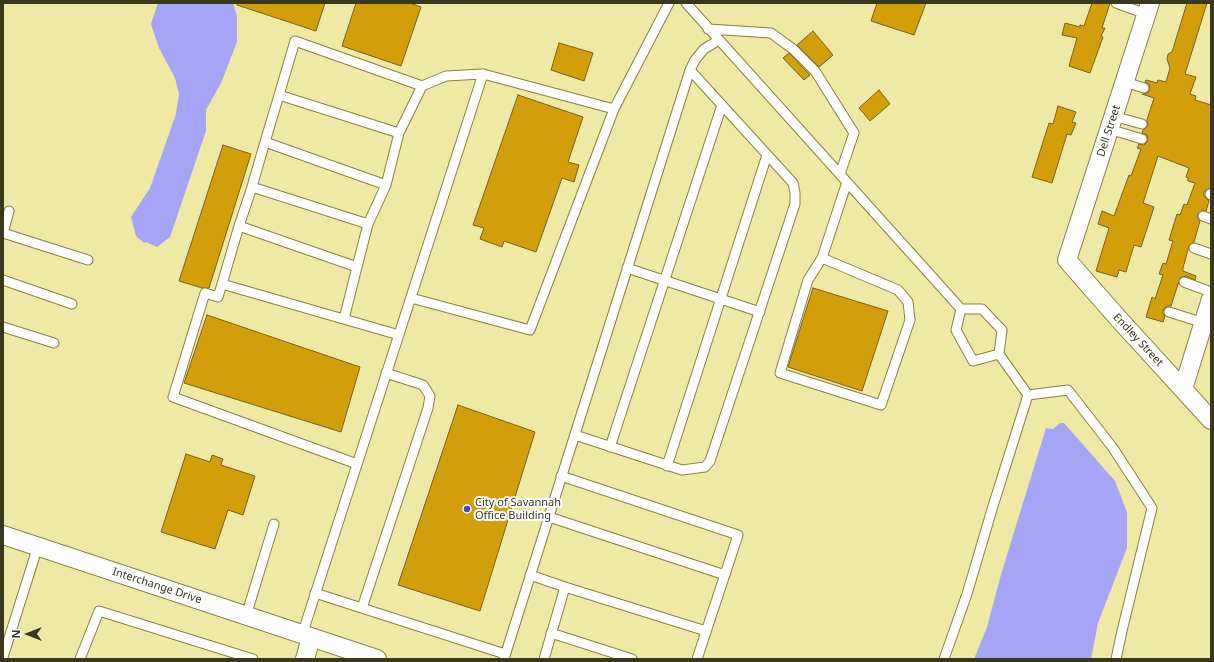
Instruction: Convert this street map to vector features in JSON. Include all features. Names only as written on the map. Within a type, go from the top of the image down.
[{"type":"street","name":"Dell Street","points":[[1067,260],[1148,9]]},
{"type":"street","name":"Endley Street","points":[[1067,260],[1211,420]]},
{"type":"street","points":[[1183,389],[1211,299]]},
{"type":"street","name":"Interchange Drive","points":[[3,535],[377,659]]},
{"type":"street","points":[[305,659],[306,636]]},
{"type":"lane","points":[[411,298],[530,330],[614,109],[669,3]]},
{"type":"lane","points":[[686,3],[961,309]]},
{"type":"lane","points":[[1116,3],[1148,9]]},
{"type":"lane","points":[[708,29],[771,33],[793,49],[815,71],[854,133],[840,174]]},
{"type":"lane","points":[[315,593],[504,656],[690,70],[695,60],[704,49],[719,40]]},
{"type":"lane","points":[[357,464],[173,398],[205,293],[218,297],[295,41],[422,86]]},
{"type":"lane","points":[[574,435],[682,470],[705,467],[710,461],[795,204],[793,183],[690,70]]},
{"type":"lane","points":[[344,319],[368,224],[386,185],[399,133],[422,86],[446,76],[483,74],[614,109]]},
{"type":"lane","points":[[306,636],[315,593],[483,74]]},
{"type":"lane","points":[[1125,82],[1144,88]]},
{"type":"lane","points":[[280,95],[399,133]]},
{"type":"lane","points":[[610,447],[722,105]]},
{"type":"lane","points":[[1111,123],[1142,124]]},
{"type":"lane","points":[[1111,123],[1142,139]]},
{"type":"lane","points":[[265,142],[386,185]]},
{"type":"lane","points":[[667,466],[767,155]]},
{"type":"lane","points":[[822,258],[898,290],[908,302],[910,320],[882,405],[780,373],[808,280],[822,258],[847,182]]},
{"type":"lane","points":[[251,190],[252,187],[368,224]]},
{"type":"lane","points":[[9,210],[3,233],[88,260]]},
{"type":"lane","points":[[239,226],[357,267]]},
{"type":"lane","points":[[1194,248],[1211,254]]},
{"type":"lane","points":[[627,268],[760,312]]},
{"type":"lane","points":[[3,280],[72,304]]},
{"type":"lane","points":[[1184,282],[1211,292]]},
{"type":"lane","points":[[222,284],[399,335]]},
{"type":"lane","points":[[961,309],[982,308],[1002,330],[999,354],[1028,395]]},
{"type":"lane","points":[[961,309],[956,330],[973,361],[999,354]]},
{"type":"lane","points":[[1169,312],[1204,324]]},
{"type":"lane","points":[[3,327],[54,343]]},
{"type":"lane","points":[[362,608],[428,408],[430,396],[423,385],[386,373]]},
{"type":"lane","points":[[1028,395],[1068,390],[1113,448],[1152,508],[1116,659]]},
{"type":"lane","points":[[944,659],[967,594],[1028,395]]},
{"type":"lane","points":[[561,476],[738,535],[697,659]]},
{"type":"lane","points":[[549,517],[725,575]]},
{"type":"lane","points":[[246,616],[274,524]]},
{"type":"lane","points":[[3,656],[7,627],[38,546]]},
{"type":"lane","points":[[530,575],[706,631]]},
{"type":"lane","points":[[544,659],[565,587]]},
{"type":"lane","points":[[80,659],[99,611],[253,659]]},
{"type":"lane","points":[[551,633],[632,659]]},
{"type":"shaded area","points":[[158,3],[233,3],[237,16],[237,42],[221,83],[206,110],[206,131],[170,237],[157,247],[146,242],[144,243],[136,236],[131,217],[150,188],[176,114],[179,94],[175,78],[159,48],[151,24]]},
{"type":"shaded area","points":[[1060,423],[1064,423],[1115,481],[1127,512],[1127,548],[1098,623],[1091,659],[974,659],[987,627],[1000,578],[1046,428],[1053,429]]},
{"type":"building","points":[[237,3],[325,3],[316,31],[237,5]]},
{"type":"building","points":[[356,3],[410,3],[421,7],[401,66],[342,46]]},
{"type":"building","points":[[877,3],[926,3],[914,35],[871,21]]},
{"type":"building","points":[[1092,3],[1110,3],[1102,28],[1105,28],[1101,36],[1103,37],[1090,73],[1069,66],[1077,38],[1062,35],[1065,23],[1080,27],[1080,25],[1084,26]]},
{"type":"building","points":[[1187,3],[1207,3],[1185,74],[1196,77],[1190,94],[1196,96],[1195,100],[1211,105],[1211,188],[1204,192],[1204,196],[1209,201],[1206,211],[1202,210],[1198,214],[1197,217],[1200,221],[1194,242],[1189,246],[1183,268],[1183,271],[1196,276],[1195,280],[1186,276],[1180,278],[1171,306],[1167,306],[1163,310],[1163,314],[1165,316],[1163,322],[1146,317],[1152,297],[1155,299],[1163,275],[1159,274],[1163,263],[1166,264],[1173,241],[1169,240],[1177,214],[1180,215],[1184,204],[1187,205],[1195,183],[1188,181],[1188,178],[1186,177],[1189,168],[1158,156],[1143,203],[1154,207],[1141,247],[1134,245],[1126,272],[1119,270],[1117,277],[1096,271],[1109,228],[1098,224],[1102,211],[1114,216],[1129,175],[1131,176],[1141,149],[1137,148],[1139,144],[1144,145],[1148,141],[1147,135],[1142,133],[1148,126],[1147,120],[1154,98],[1142,94],[1148,93],[1150,89],[1149,84],[1145,82],[1146,80],[1157,83],[1158,80],[1166,82],[1170,68],[1167,59],[1168,54],[1172,52]]},
{"type":"building","points":[[813,31],[833,55],[819,67],[797,45]]},
{"type":"building","points":[[559,43],[593,53],[584,81],[551,70]]},
{"type":"building","points":[[789,53],[810,75],[804,80],[783,58]]},
{"type":"building","points":[[879,90],[890,104],[870,121],[859,108]]},
{"type":"building","points":[[518,95],[583,117],[568,162],[579,165],[574,182],[562,178],[536,252],[504,241],[502,247],[480,239],[484,228],[473,225]]},
{"type":"building","points":[[1058,106],[1076,112],[1072,122],[1076,123],[1071,135],[1067,134],[1052,183],[1032,177],[1049,123],[1053,124]]},
{"type":"building","points":[[223,145],[251,154],[209,288],[202,288],[179,281]]},
{"type":"building","points":[[813,288],[888,311],[862,391],[788,367]]},
{"type":"building","points":[[207,315],[360,367],[341,432],[184,383]]},
{"type":"building","name":"City of Savannah Office Building","points":[[458,405],[535,432],[480,611],[398,585]]},
{"type":"building","points":[[186,454],[210,462],[212,455],[223,459],[221,465],[255,476],[243,515],[228,510],[215,549],[161,532]]},
{"type":"place","name":"City of Savannah Office Building","points":[[467,509]]}]
